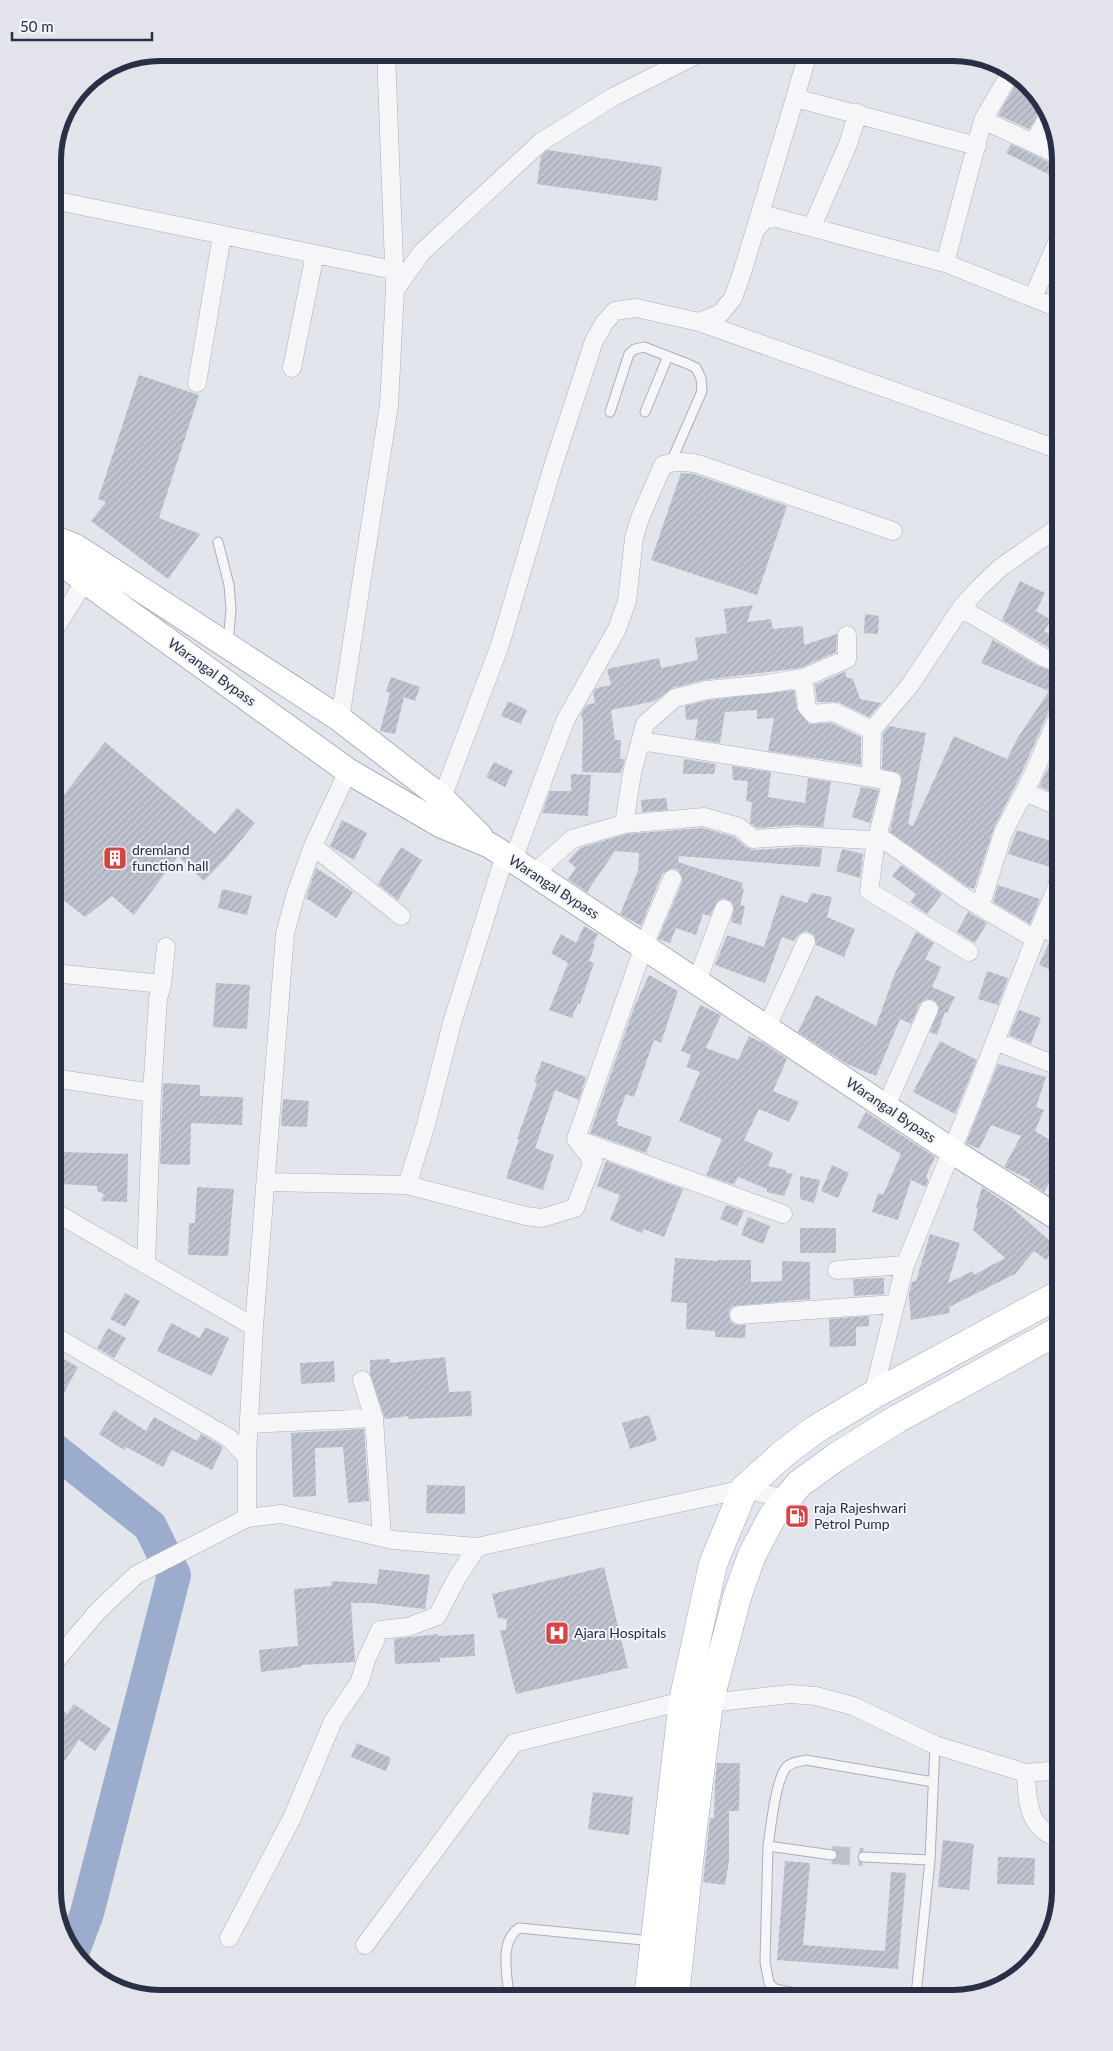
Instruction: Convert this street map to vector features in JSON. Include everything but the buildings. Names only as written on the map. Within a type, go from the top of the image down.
[{"type":"main road","points":[[61,541],[76,547],[340,720],[442,798],[510,858]]},
{"type":"main road","name":"Warangal Bypass","points":[[61,559],[85,581],[348,771],[441,825],[510,858],[952,1151],[1052,1214]]},
{"type":"main road","points":[[649,1990],[683,1701],[713,1564],[744,1489],[784,1453],[816,1429],[873,1395],[1052,1298]]},
{"type":"main road","points":[[676,1990],[691,1843],[710,1703],[738,1594],[752,1555],[772,1518],[799,1484],[852,1447],[1052,1334]]},
{"type":"street","points":[[340,720],[389,405],[396,290],[393,270],[386,61]]},
{"type":"street","points":[[396,290],[422,252],[541,142],[613,97],[684,61]]},
{"type":"street","points":[[698,322],[721,313],[733,298],[806,61]]},
{"type":"street","points":[[945,263],[983,120],[1007,78]]},
{"type":"street","points":[[795,98],[977,146]]},
{"type":"street","points":[[812,227],[848,144],[858,114]]},
{"type":"street","points":[[983,120],[1052,151]]},
{"type":"street","points":[[1034,142],[1044,123]]},
{"type":"street","points":[[61,202],[393,270]]},
{"type":"street","points":[[755,231],[769,216],[945,263],[1052,305]]},
{"type":"street","points":[[198,383],[222,235]]},
{"type":"street","points":[[292,368],[315,254]]},
{"type":"street","points":[[1033,298],[1052,254]]},
{"type":"street","points":[[442,798],[500,645],[552,469],[594,341],[605,322],[615,312],[636,308],[698,322],[1052,447]]},
{"type":"street","points":[[407,1185],[425,1128],[452,1023],[510,858],[565,721],[618,628],[627,601],[634,538],[640,518],[663,465],[671,462],[686,461],[698,464],[893,531]]},
{"type":"street","points":[[871,778],[872,730],[910,685],[961,608],[978,588],[1000,568],[1052,532]]},
{"type":"street","points":[[61,619],[85,581]]},
{"type":"street","points":[[961,608],[1052,661]]},
{"type":"street","points":[[624,824],[632,773],[645,724],[675,698],[707,690],[803,678],[847,658],[847,635]]},
{"type":"street","points":[[803,678],[807,707],[813,714],[834,712],[872,730]]},
{"type":"street","points":[[980,907],[1003,833],[1025,792],[1052,730]]},
{"type":"street","points":[[641,741],[892,781],[876,841],[869,891],[969,952]]},
{"type":"street","points":[[248,1518],[249,1424],[254,1327],[285,934],[296,893],[313,846],[348,771]]},
{"type":"street","points":[[1025,792],[1052,804]]},
{"type":"street","points":[[510,858],[624,824],[704,817],[739,827],[753,839],[799,836],[886,841],[980,907],[1038,933],[1052,935]]},
{"type":"street","points":[[313,846],[401,916]]},
{"type":"street","points":[[576,1139],[644,946],[672,879]]},
{"type":"street","points":[[873,1395],[904,1265],[952,1151],[1052,899]]},
{"type":"street","points":[[697,981],[724,909]]},
{"type":"street","points":[[767,1027],[806,942]]},
{"type":"street","points":[[146,1264],[152,1093],[158,999],[162,984],[166,947]]},
{"type":"street","points":[[61,973],[162,984]]},
{"type":"street","points":[[886,1106],[929,1009]]},
{"type":"street","points":[[994,1041],[1052,1064]]},
{"type":"street","points":[[61,1079],[152,1093]]},
{"type":"street","points":[[266,1182],[407,1185],[526,1216],[542,1218],[574,1208],[593,1161],[576,1139]]},
{"type":"street","points":[[576,1139],[783,1214]]},
{"type":"street","points":[[61,1216],[254,1327]]},
{"type":"street","points":[[837,1270],[904,1265]]},
{"type":"street","points":[[739,1315],[895,1304]]},
{"type":"street","points":[[61,1340],[229,1438],[248,1457]]},
{"type":"street","points":[[362,1380],[374,1418],[382,1537]]},
{"type":"street","points":[[249,1424],[374,1418]]},
{"type":"street","points":[[61,1654],[98,1611],[136,1575],[248,1518],[281,1514],[393,1540],[477,1547],[744,1489],[787,1499]]},
{"type":"street","points":[[229,1938],[292,1818],[333,1721],[359,1683],[367,1658],[380,1630],[408,1627],[437,1616],[458,1576],[477,1547]]},
{"type":"street","points":[[365,1945],[514,1743],[683,1701],[710,1703],[790,1694],[816,1696],[853,1706],[935,1744],[1026,1773],[1052,1771]]},
{"type":"street","points":[[1026,1773],[1027,1799],[1033,1818],[1047,1834],[1052,1836]]},
{"type":"lane","points":[[610,412],[629,354],[635,349],[644,347],[696,368],[701,378],[702,391],[671,462]]},
{"type":"lane","points":[[645,412],[668,356]]},
{"type":"lane","points":[[218,542],[228,585],[231,609],[228,646]]},
{"type":"lane","points":[[917,1990],[930,1860],[935,1744]]},
{"type":"lane","points":[[780,1990],[775,1989],[769,1983],[765,1962],[768,1846],[777,1792],[785,1768],[792,1763],[806,1760],[933,1782]]},
{"type":"lane","points":[[768,1846],[832,1855]]},
{"type":"lane","points":[[863,1857],[930,1860]]},
{"type":"lane","points":[[509,1990],[507,1942],[514,1932],[520,1928],[654,1942]]},
{"type":"waterway","points":[[61,1455],[150,1526],[174,1575],[87,1913],[76,1942]]},
{"type":"tunnel","points":[[832,1855],[863,1857]]},
{"type":"place","name":"dremland function hall","points":[[115,858]]},
{"type":"place","name":"raja Rajeshwari Petrol Pump","points":[[797,1516]]},
{"type":"place","name":"Ajara Hospitals","points":[[557,1633]]}]
